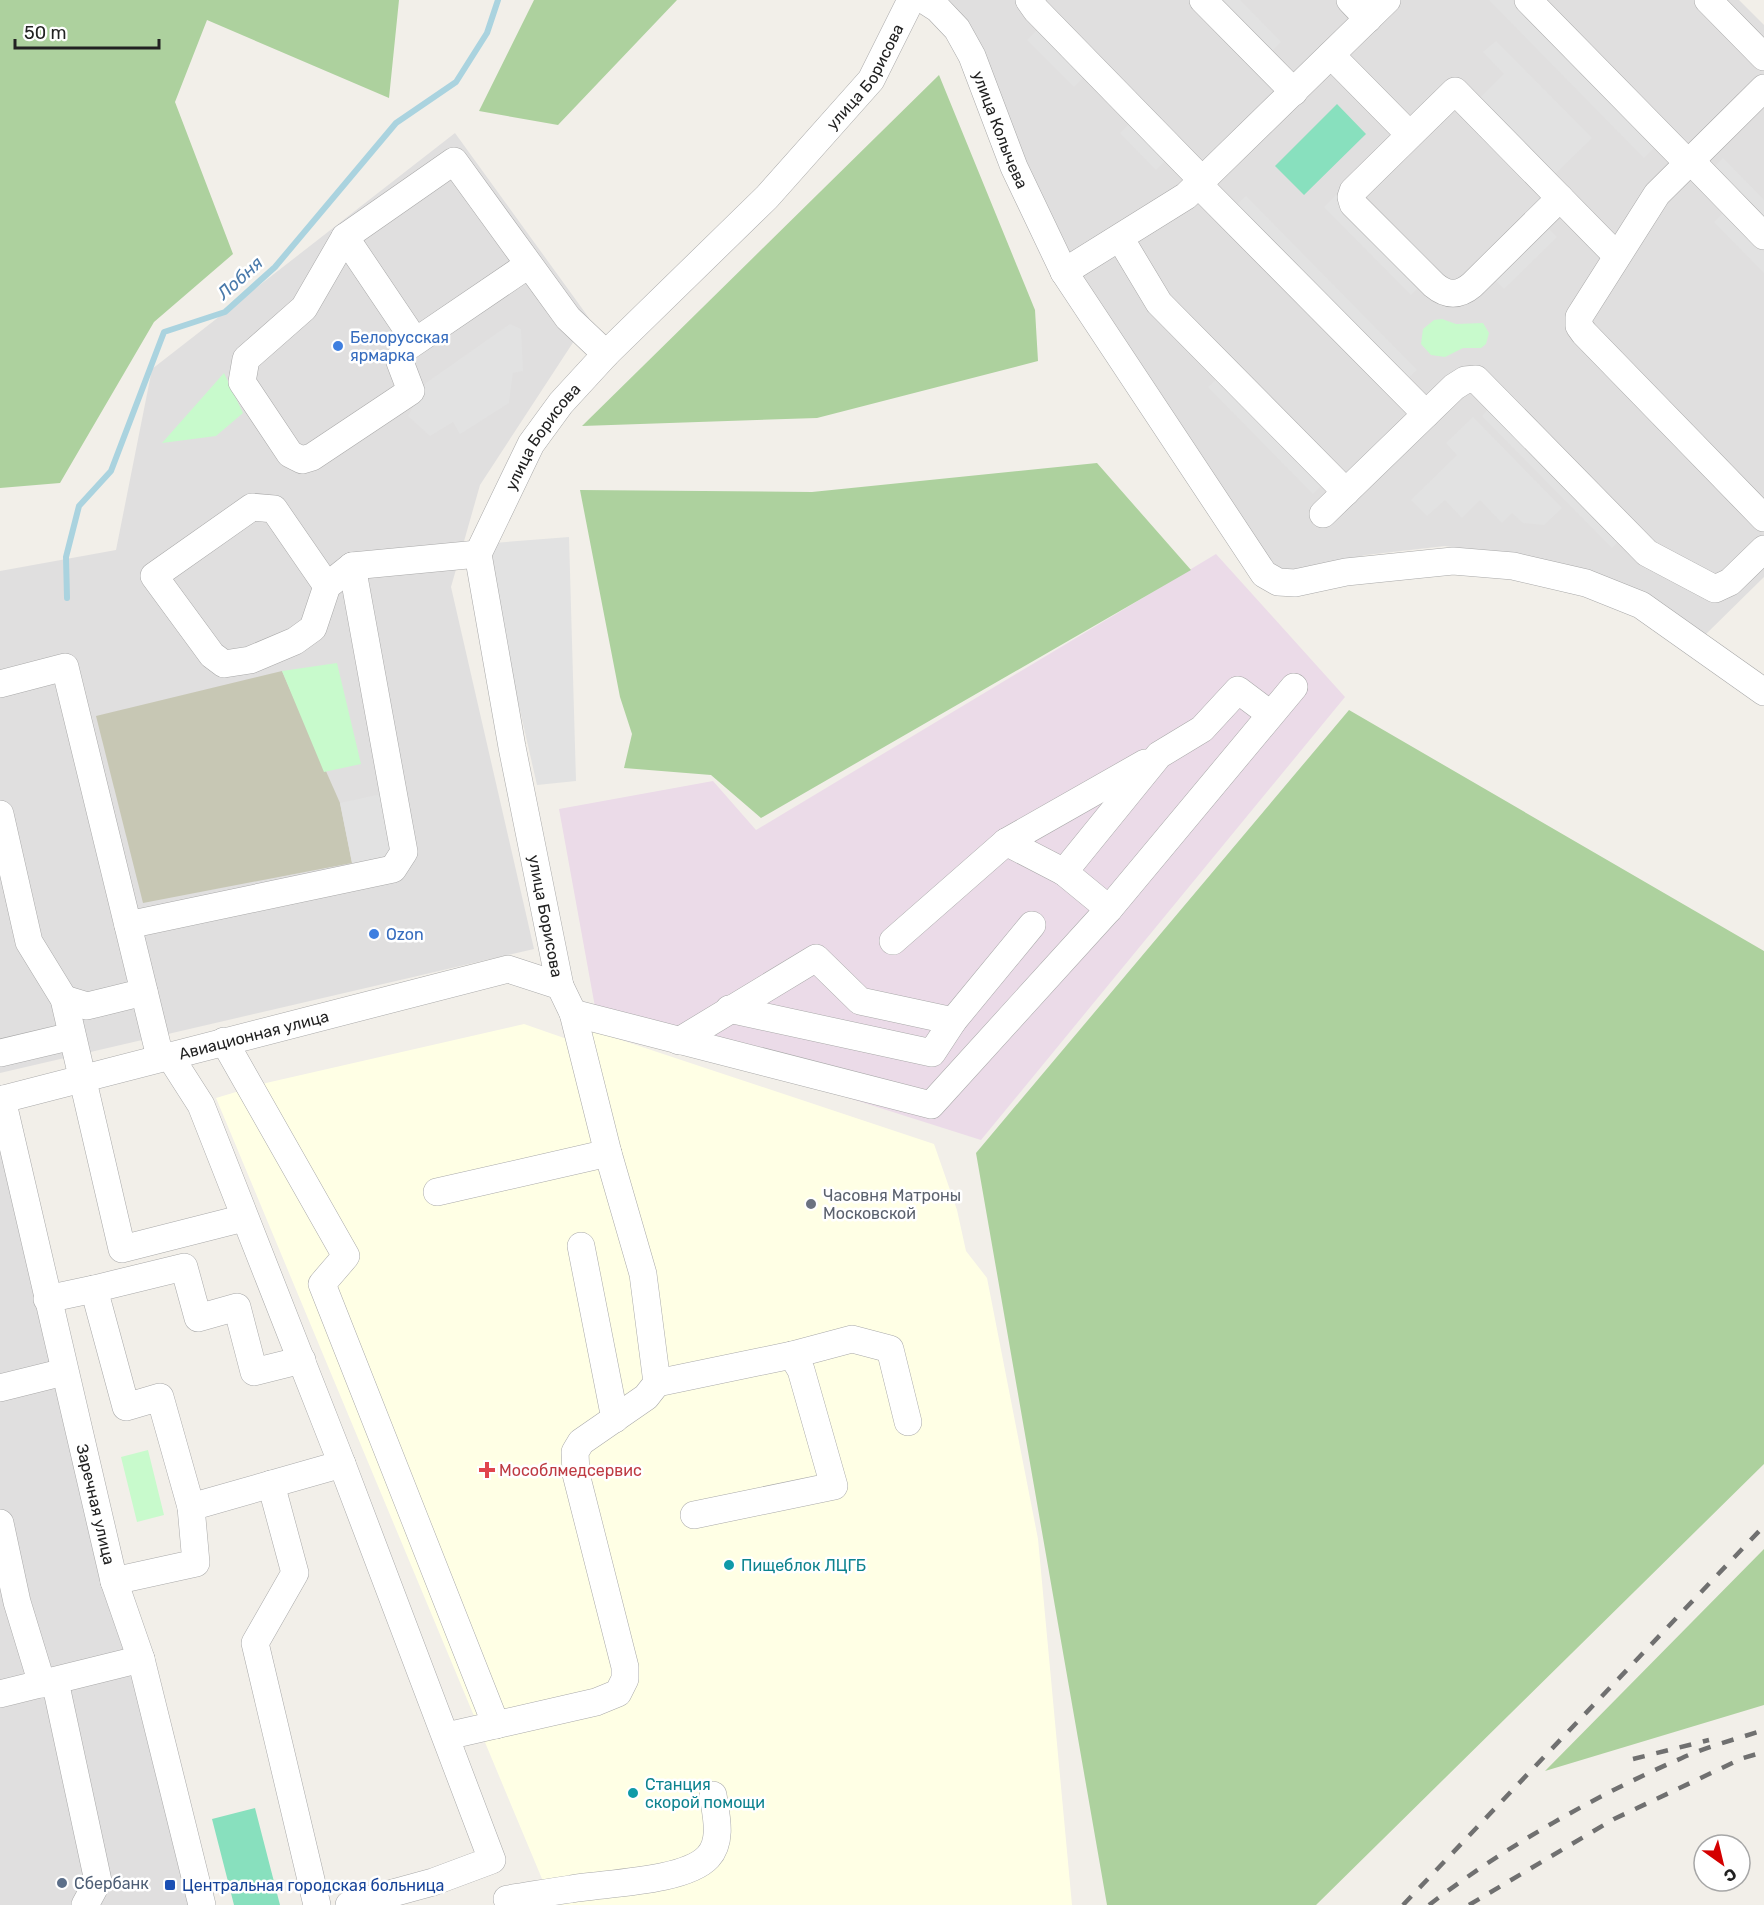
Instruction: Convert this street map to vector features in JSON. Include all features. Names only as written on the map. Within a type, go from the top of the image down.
[{"type":"street","name":"улица Борисова","points":[[657,1383],[643,1274],[608,1153],[573,1013],[560,986],[512,747],[478,554],[531,444],[561,403],[606,354],[767,197],[871,80],[911,0]]},
{"type":"street","name":"улица Колычева","points":[[924,0],[938,9],[957,29],[972,56],[1014,167],[1064,272],[1264,574],[1278,582],[1295,583],[1367,569],[1453,561],[1513,566],[1576,581],[1641,606],[1764,692]]},
{"type":"street","points":[[1029,0],[1201,183],[1426,414]]},
{"type":"street","points":[[1203,0],[1294,92]]},
{"type":"street","points":[[1064,272],[1166,210],[1201,183],[1331,55],[1359,9],[1387,0]]},
{"type":"street","points":[[1528,0],[1764,236]]},
{"type":"street","points":[[1708,0],[1764,57]]},
{"type":"street","points":[[1331,55],[1410,135]]},
{"type":"street","points":[[1764,88],[1656,194],[1579,317],[1579,326],[1764,518]]},
{"type":"street","points":[[1560,198],[1466,290],[1448,294],[1434,285],[1353,204],[1351,197],[1353,191],[1455,91],[1617,256]]},
{"type":"street","points":[[528,265],[415,341],[399,356],[411,391],[312,457],[302,460],[290,454],[242,382],[246,359],[304,308],[345,237],[454,161],[567,318],[606,354]]},
{"type":"street","points":[[345,237],[415,341]]},
{"type":"street","points":[[1120,238],[1159,303],[1346,492]]},
{"type":"street","points":[[1323,514],[1454,387],[1465,380],[1476,379],[1647,553],[1715,589],[1723,587],[1764,549]]},
{"type":"street","points":[[327,586],[274,509],[252,507],[154,576],[212,655],[224,664],[250,660],[295,641],[313,628],[327,586],[352,566],[478,554]]},
{"type":"street","points":[[128,925],[393,869],[404,852],[352,566]]},
{"type":"street","points":[[0,684],[65,667],[144,992],[165,1056],[201,1105],[447,1736],[508,1902],[658,1878],[689,1868],[707,1858],[716,1844],[717,1825],[713,1795]]},
{"type":"street","points":[[573,1013],[931,1105],[1109,909],[1294,687]]},
{"type":"street","points":[[893,940],[1006,842],[1202,729],[1238,690],[1270,714]]},
{"type":"street","points":[[1064,872],[1159,755]]},
{"type":"street","points":[[0,814],[29,942],[64,999],[128,1281]]},
{"type":"street","points":[[1006,842],[1064,872],[1109,909]]},
{"type":"street","points":[[729,1009],[932,1053],[953,1021],[1032,925]]},
{"type":"street","points":[[679,1041],[816,958],[860,1001],[953,1021]]},
{"type":"street","name":"Авиационная улица","points":[[1,1100],[508,969],[560,986]]},
{"type":"street","points":[[64,999],[87,1006],[144,992]]},
{"type":"street","points":[[0,1053],[72,1036]]},
{"type":"street","points":[[224,1041],[346,1257],[322,1284],[496,1725]]},
{"type":"street","name":"Заречная улица","points":[[1,1100],[114,1581],[141,1659],[202,1905]]},
{"type":"street","points":[[437,1192],[608,1153]]},
{"type":"street","points":[[122,1249],[244,1218]]},
{"type":"street","points":[[581,1246],[615,1419]]},
{"type":"street","points":[[47,1299],[184,1267],[198,1318],[237,1307],[254,1372],[302,1360]]},
{"type":"street","points":[[94,1289],[126,1407],[160,1397],[191,1506],[196,1563],[114,1581]]},
{"type":"street","points":[[447,1736],[596,1702],[622,1689],[625,1667],[576,1474],[575,1452],[581,1442],[646,1396],[657,1383],[792,1355],[852,1339],[890,1349],[908,1422]]},
{"type":"street","points":[[694,1515],[834,1486],[801,1370],[792,1355]]},
{"type":"street","points":[[0,1388],[64,1372]]},
{"type":"street","points":[[191,1506],[342,1464]]},
{"type":"street","points":[[271,1484],[295,1572],[255,1642],[317,1905]]},
{"type":"street","points":[[0,1523],[9,1605],[48,1682],[99,1881],[85,1905]]},
{"type":"street","points":[[0,1694],[141,1659]]},
{"type":"street","points":[[354,1904],[436,1894],[492,1860]]},
{"type":"shaded area","points":[[943,0],[1739,0],[1764,25],[1764,577],[1703,637],[1630,589],[1550,561],[1445,546],[1366,555],[1305,569],[1273,569],[1062,245]]},
{"type":"shaded area","points":[[1216,0],[1240,0],[1281,42],[1269,54]]},
{"type":"shaded area","points":[[1489,0],[1512,0],[1656,146],[1644,158]]},
{"type":"shaded area","points":[[1039,28],[1086,75],[1074,87],[1027,40]]},
{"type":"shaded area","points":[[1496,41],[1592,138],[1555,174],[1480,98],[1504,74],[1483,52]]},
{"type":"shaded area","points":[[1132,121],[1168,158],[1156,170],[1120,133]]},
{"type":"shaded area","points":[[455,133],[589,318],[480,485],[451,587],[534,949],[0,1073],[0,571],[116,550],[152,369]]},
{"type":"shaded area","points":[[1723,158],[1764,200],[1764,221],[1713,168]]},
{"type":"shaded area","points":[[1336,195],[1423,283],[1411,295],[1324,207]]},
{"type":"shaded area","points":[[1246,196],[1417,370],[1405,381],[1234,207]]},
{"type":"shaded area","points":[[1724,212],[1764,252],[1764,273],[1714,222]]},
{"type":"shaded area","points":[[1546,226],[1557,237],[1504,289],[1493,278]]},
{"type":"shaded area","points":[[510,324],[521,329],[523,371],[513,373],[509,403],[460,434],[453,422],[430,436],[408,416],[426,383]]},
{"type":"shaded area","points":[[1220,376],[1325,482],[1313,494],[1208,387]]},
{"type":"shaded area","points":[[1493,404],[1623,537],[1612,548],[1482,416]]},
{"type":"shaded area","points":[[1473,417],[1562,508],[1544,525],[1523,523],[1512,513],[1502,523],[1480,500],[1462,518],[1445,500],[1427,516],[1411,500],[1457,455],[1446,443]]},
{"type":"shaded area","points":[[569,537],[576,781],[537,785],[488,570],[493,543]]},
{"type":"shaded area","points":[[1216,554],[1345,697],[981,1140],[597,1018],[559,809],[713,781],[756,830]]},
{"type":"shaded area","points":[[282,671],[340,803],[352,863],[143,903],[96,716]]},
{"type":"shaded area","points":[[386,793],[399,853],[352,863],[340,803]]},
{"type":"shaded area","points":[[524,1024],[567,1039],[588,1029],[934,1144],[957,1210],[966,1251],[987,1278],[1038,1539],[1072,1905],[557,1905],[545,1886],[216,1098],[266,1083]]},
{"type":"shaded area","points":[[0,1125],[125,1653],[0,1684]]},
{"type":"shaded area","points":[[136,1674],[193,1905],[0,1905],[0,1708]]},
{"type":"green space","points":[[0,0],[399,0],[389,98],[207,20],[175,102],[233,254],[154,322],[60,483],[0,488]]},
{"type":"green space","points":[[534,0],[677,0],[558,125],[479,111]]},
{"type":"green space","points":[[939,75],[1035,310],[1038,361],[817,418],[582,426]]},
{"type":"green space","points":[[1337,104],[1366,134],[1304,195],[1275,166]]},
{"type":"green space","points":[[1442,319],[1456,324],[1483,323],[1489,333],[1486,344],[1481,348],[1463,348],[1445,357],[1431,355],[1421,344],[1423,329],[1434,320]]},
{"type":"green space","points":[[224,373],[243,413],[216,436],[162,443]]},
{"type":"green space","points":[[1097,463],[1191,570],[761,818],[711,775],[624,768],[632,734],[620,697],[580,490],[812,492]]},
{"type":"green space","points":[[337,663],[361,764],[324,772],[282,671]]},
{"type":"green space","points":[[1349,710],[1764,951],[1764,1464],[1316,1905],[1107,1905],[976,1153]]},
{"type":"green space","points":[[148,1450],[164,1515],[137,1522],[121,1457]]},
{"type":"green space","points":[[1764,1549],[1764,1705],[1545,1771]]},
{"type":"green space","points":[[255,1808],[280,1905],[234,1905],[212,1819]]},
{"type":"waterway","name":"Лобня","points":[[67,598],[66,557],[79,506],[111,471],[164,332],[225,312],[275,267],[396,123],[456,82],[487,33],[498,0]]},
{"type":"railway","points":[[1403,1905],[1764,1526]]},
{"type":"railway","points":[[1429,1905],[1519,1843],[1584,1806],[1692,1754],[1764,1730]]},
{"type":"railway","points":[[1633,1759],[1709,1740]]},
{"type":"railway","points":[[1469,1905],[1614,1819],[1743,1758],[1764,1752]]},
{"type":"place","name":"Белорусская ярмарка","points":[[338,346]]},
{"type":"place","name":"Ozon","points":[[374,934]]},
{"type":"place","name":"Часовня Матроны Московской","points":[[811,1204]]},
{"type":"place","name":"Мособлмедсервис","points":[[487,1470]]},
{"type":"place","name":"Пищеблок ЛЦГБ","points":[[729,1565]]},
{"type":"place","name":"Станция скорой помощи","points":[[633,1793]]},
{"type":"place","name":"Сбербанк","points":[[62,1883]]},
{"type":"place","name":"Центральная городская больница","points":[[170,1885]]}]
